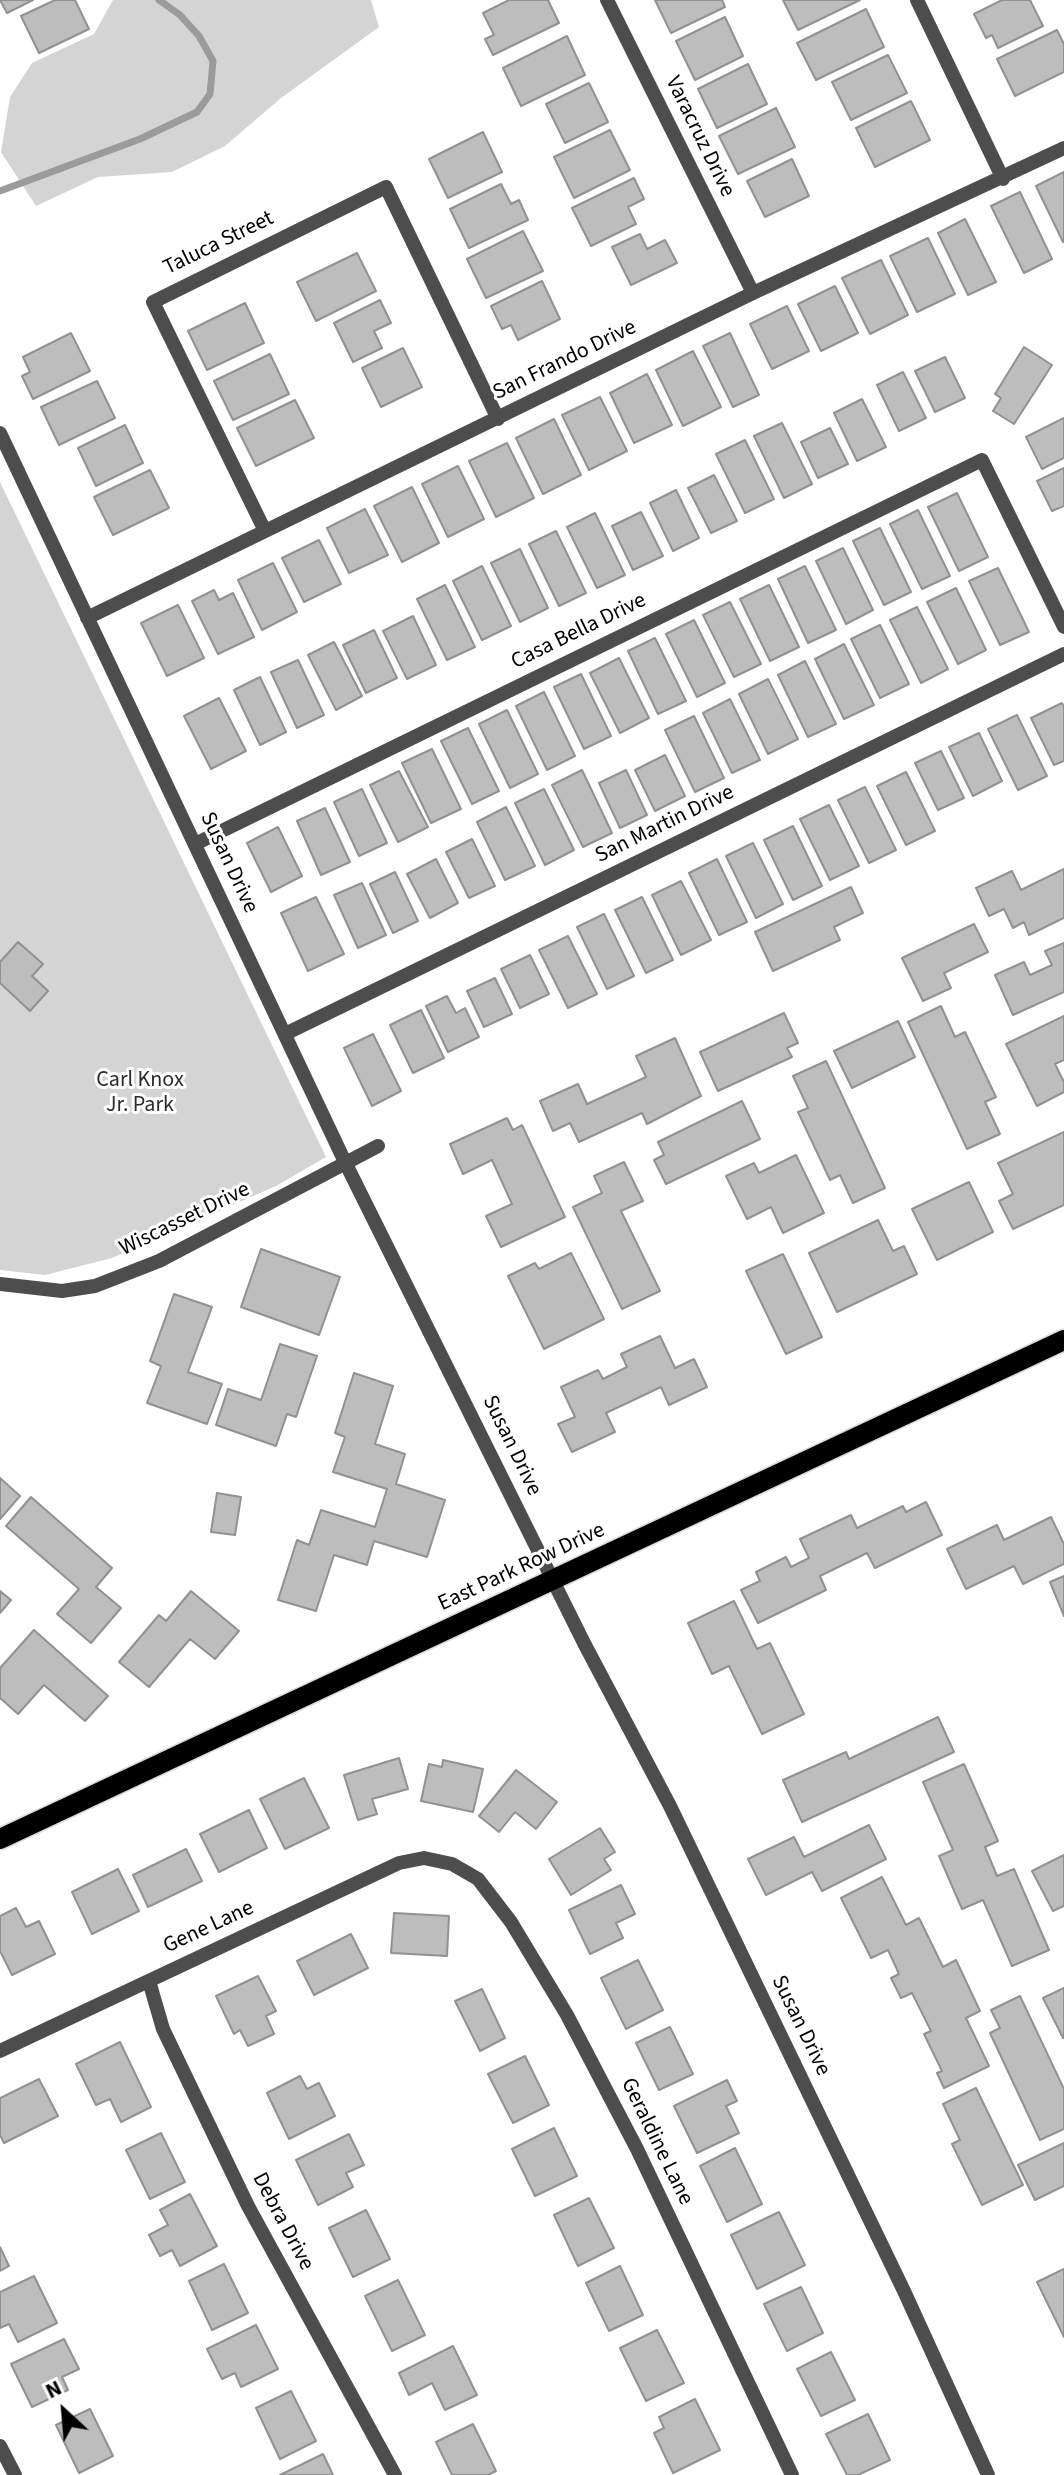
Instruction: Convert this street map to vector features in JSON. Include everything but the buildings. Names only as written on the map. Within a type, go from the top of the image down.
[{"type":"main road","name":"East Park Row Drive","points":[[0,1839],[1064,1340]]},
{"type":"street","name":"Varacruz Drive","points":[[607,0],[753,293]]},
{"type":"street","points":[[917,0],[1003,179]]},
{"type":"street","name":"San Frando Drive","points":[[87,618],[753,293],[1064,148]]},
{"type":"street","name":"Taluca Street","points":[[265,531],[153,302],[386,187],[498,419]]},
{"type":"street","name":"Susan Drive","points":[[0,433],[345,1162],[553,1580],[670,1806],[904,2291],[988,2475]]},
{"type":"street","name":"Casa Bella Drive","points":[[195,844],[982,460],[1064,627]]},
{"type":"street","name":"San Martin Drive","points":[[285,1034],[1064,654]]},
{"type":"street","name":"Wiscasset Drive","points":[[0,1284],[62,1291],[95,1286],[159,1261],[378,1146]]},
{"type":"street","name":"Gene Lane","points":[[0,2051],[399,1863],[424,1858],[440,1862]]},
{"type":"street","name":"Geraldine Lane","points":[[440,1862],[452,1864],[478,1879],[511,1922],[567,2015],[637,2149],[792,2475]]},
{"type":"street","name":"Debra Drive","points":[[149,1981],[163,2029],[248,2206],[395,2475]]},
{"type":"street","points":[[0,2446],[15,2475]]},
{"type":"green space","points":[[113,0],[371,0],[379,27],[281,98],[225,146],[172,172],[98,177],[36,206],[1,152],[10,97],[32,63],[94,34]]},
{"type":"green space","name":"Carl Knox Jr. Park","points":[[0,482],[326,1157],[276,1186],[112,1258],[45,1275],[0,1270]]},
{"type":"waterway","points":[[0,191],[140,139],[197,112],[210,94],[213,61],[199,36],[180,15],[159,0]]}]
